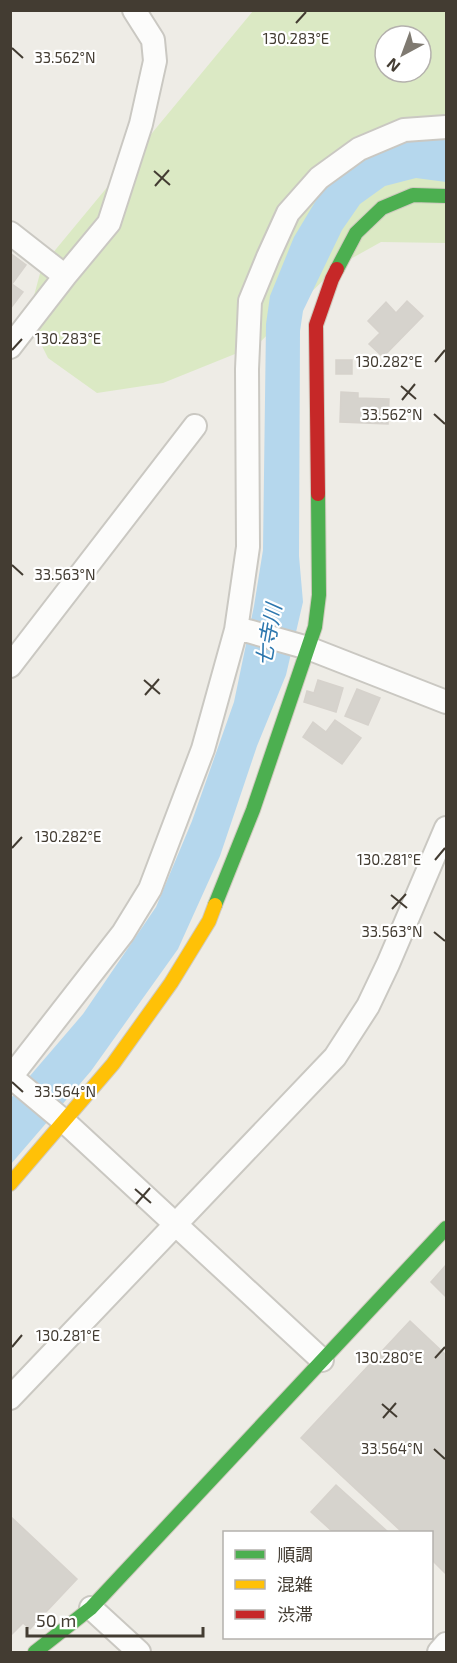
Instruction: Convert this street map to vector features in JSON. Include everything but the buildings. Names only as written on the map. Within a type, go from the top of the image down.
[{"type":"street","points":[[10,347],[109,223],[141,124],[155,61],[153,40],[134,10]]},
{"type":"street","points":[[322,1360],[65,1122],[11,1077],[123,933],[150,889],[202,749],[242,631],[248,547],[247,369],[250,301],[288,213],[319,178],[359,149],[404,130],[447,126]]},
{"type":"street","points":[[10,1184],[113,1064],[171,983],[209,921],[253,810],[301,646],[315,627],[319,595],[316,326],[332,279],[356,232],[382,208],[413,195],[447,196]]},
{"type":"street","points":[[10,233],[65,276]]},
{"type":"street","points":[[10,666],[195,426]]},
{"type":"street","points":[[242,631],[301,646],[447,702]]},
{"type":"street","points":[[10,1398],[335,1057],[368,1006],[447,828]]},
{"type":"street","points":[[35,1653],[91,1608],[447,1228]]},
{"type":"street","points":[[91,1608],[139,1653]]},
{"type":"street","points":[[439,1653],[447,1644]]},
{"type":"green space","points":[[253,11],[446,11],[446,243],[381,242],[338,266],[257,345],[163,383],[97,393],[48,358],[28,318],[42,266]]},
{"type":"water","name":"七寺川","points":[[446,136],[446,182],[416,178],[385,186],[360,204],[342,230],[303,311],[300,331],[299,556],[303,602],[286,675],[257,746],[220,856],[178,949],[91,1071],[11,1164],[11,1098],[83,1014],[156,907],[192,821],[234,702],[263,550],[266,324],[270,296],[294,237],[318,197],[337,173],[392,142]]},
{"type":"traffic: fast","points":[[337,269],[356,233],[382,208],[413,195],[446,196]]},
{"type":"traffic: fast","points":[[215,905],[253,810],[315,627],[319,595],[318,494]]},
{"type":"traffic: fast","points":[[35,1652],[91,1608],[446,1228]]},
{"type":"traffic: slow","points":[[10,1184],[113,1064],[171,983],[209,921],[215,905]]},
{"type":"traffic: jam","points":[[318,494],[316,325],[337,269]]}]
